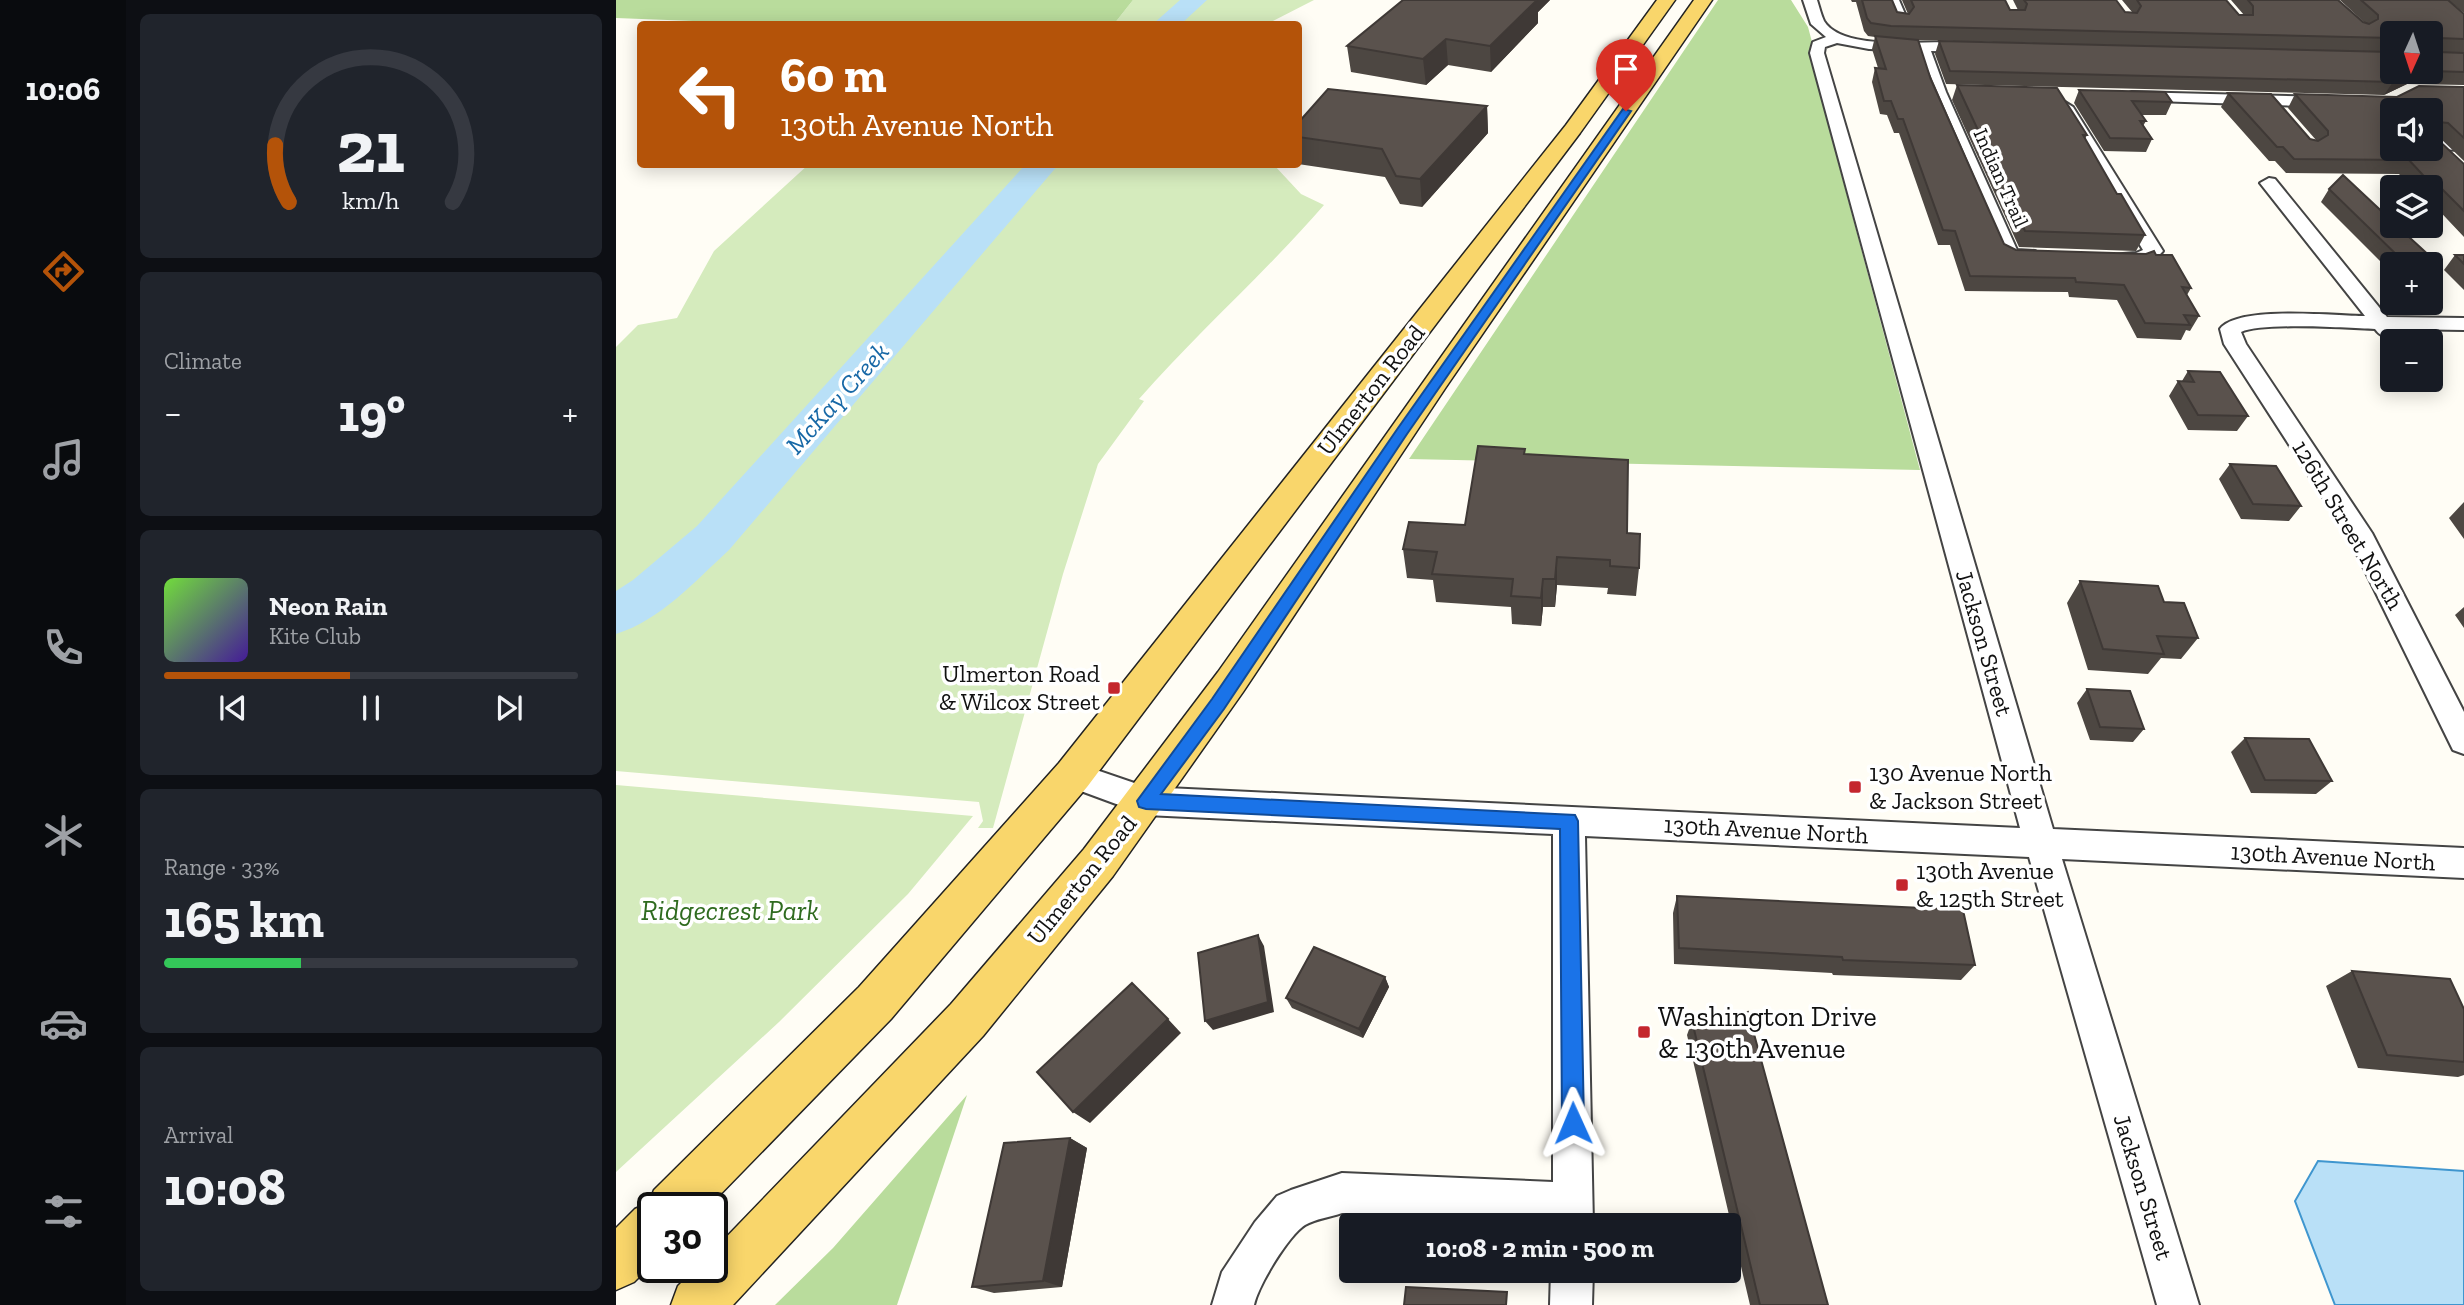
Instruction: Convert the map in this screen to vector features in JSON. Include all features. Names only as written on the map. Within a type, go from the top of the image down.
[{"type":"main road","name":"Ulmerton Road","points":[[688,1192],[875,1003],[1073,775],[1573,129],[1666,0]]},
{"type":"main road","points":[[1674,42],[1671,17],[1684,0]]},
{"type":"main road","name":"Ulmerton Road","points":[[697,1305],[897,1098],[1051,922],[1146,801],[1218,704],[1402,431],[1703,0]]},
{"type":"main road","points":[[1402,431],[1409,381],[1491,262],[1477,252]]},
{"type":"main road","points":[[616,1264],[637,1243]]},
{"type":"street","points":[[1810,0],[1818,24],[1836,38],[1869,45],[1992,48]]},
{"type":"street","points":[[1892,0],[1901,21]]},
{"type":"street","name":"Jackson Street","points":[[1836,38],[1818,46],[1817,53],[2041,844],[2178,1305]]},
{"type":"street","name":"Indian Trail","points":[[1922,47],[1945,92],[2010,256],[2049,257]]},
{"type":"street","points":[[2065,95],[2153,251],[2139,260],[2101,258]]},
{"type":"street","points":[[2111,97],[2348,102]]},
{"type":"street","points":[[2269,100],[2285,119]]},
{"type":"street","points":[[2443,144],[2464,145]]},
{"type":"street","points":[[2443,155],[2448,160]]},
{"type":"street","points":[[2269,183],[2387,329]]},
{"type":"street","name":"126th Street North","points":[[2382,323],[2245,322],[2230,329],[2235,344],[2358,533],[2464,741]]},
{"type":"street","points":[[2382,323],[2464,324]]},
{"type":"street","name":"130th Avenue North","points":[[1073,775],[1146,801],[2464,863]]},
{"type":"street","points":[[1569,821],[1573,1213]]},
{"type":"street","points":[[1233,1305],[1237,1287],[1269,1236],[1291,1210],[1342,1193],[1562,1213]]},
{"type":"street","points":[[1571,1305],[1572,1283]]},
{"type":"green space","points":[[616,0],[1133,0],[1116,21],[692,21],[616,18]]},
{"type":"green space","points":[[1133,0],[1314,0],[1273,21],[1116,21]]},
{"type":"green space","points":[[1718,0],[1791,0],[1808,27],[1812,42],[1809,53],[1920,470],[1409,459]]},
{"type":"green space","points":[[805,168],[1277,168],[1301,194],[1324,205],[1139,399],[1144,401],[1098,464],[1063,574],[993,828],[978,828],[983,821],[979,802],[616,771],[616,347],[638,325],[677,318],[714,251]]},
{"type":"green space","name":"Ridgecrest Park","points":[[616,785],[973,816],[908,894],[779,1022],[616,1172]]},
{"type":"green space","points":[[967,1095],[897,1305],[775,1305],[833,1248]]},
{"type":"water","points":[[2318,1161],[2464,1171],[2464,1305],[2335,1305],[2295,1201]]},
{"type":"building","points":[[1403,0],[1537,0],[1490,46],[1446,39],[1423,59],[1347,46]]},
{"type":"building","points":[[1862,0],[1892,0],[1897,12],[1909,14],[1914,7],[1911,0],[2005,0],[2010,10],[2025,10],[2027,4],[2024,0],[2116,0],[2125,12],[2137,13],[2141,6],[2137,0],[2226,0],[2239,15],[2253,15],[2253,6],[2248,0],[2338,0],[2369,24],[2378,19],[2378,15],[2361,0],[2448,0],[2464,14],[2464,39],[2443,38],[2443,21],[2380,21],[2380,38],[1891,26],[1871,23]]},
{"type":"building","points":[[1875,36],[1918,40],[1931,80],[2004,244],[2016,250],[2146,254],[2154,251],[2156,255],[2172,255],[2191,288],[2182,287],[2199,316],[2184,315],[2190,325],[2145,323],[2124,285],[2076,282],[2075,278],[1970,276],[1955,231],[1943,230],[1903,119],[1898,119],[1891,101],[1884,101],[1875,68],[1886,69]]},
{"type":"building","points":[[1939,41],[2380,52],[2380,82],[1950,71]]},
{"type":"building","points":[[2443,52],[2464,53],[2464,72],[2443,71]]},
{"type":"building","points":[[1957,85],[2057,88],[2087,135],[2083,135],[2117,194],[2121,194],[2145,235],[2025,231]]},
{"type":"building","points":[[2419,86],[2464,87],[2464,138],[2448,123],[2443,122],[2443,98],[2380,98],[2380,160],[2294,159],[2283,147],[2277,147],[2228,93],[2271,94],[2310,139],[2318,141],[2328,135],[2328,131],[2295,94],[2397,97]]},
{"type":"building","points":[[1328,89],[1487,106],[1420,179],[1396,176],[1382,149],[1302,138],[1302,118]]},
{"type":"building","points":[[2079,90],[2165,92],[2172,102],[2132,101],[2146,121],[2140,121],[2152,139],[2110,138]]},
{"type":"building","points":[[2443,144],[2464,164],[2464,211],[2443,190],[2443,175],[2423,175],[2410,161],[2443,161]]},
{"type":"building","points":[[2343,175],[2380,210],[2380,238],[2410,238],[2425,252],[2394,252],[2329,189]]},
{"type":"building","points":[[2455,255],[2464,255],[2464,264]]},
{"type":"building","points":[[2188,371],[2220,372],[2248,416],[2198,415],[2178,381],[2194,382]]},
{"type":"building","points":[[1478,446],[1525,449],[1524,454],[1628,460],[1627,533],[1640,534],[1639,568],[1610,566],[1610,560],[1557,557],[1555,579],[1543,579],[1541,598],[1511,596],[1513,579],[1432,574],[1437,552],[1403,549],[1409,522],[1465,525]]},
{"type":"building","points":[[2230,464],[2276,466],[2301,506],[2253,504]]},
{"type":"building","points":[[2080,581],[2158,586],[2164,602],[2184,603],[2198,638],[2157,636],[2164,654],[2103,649]]},
{"type":"building","points":[[2087,689],[2130,691],[2144,729],[2100,727]]},
{"type":"building","points":[[2245,738],[2309,739],[2332,781],[2265,780]]},
{"type":"building","points":[[1677,896],[1963,910],[1975,965],[1843,960],[1842,957],[1679,948]]},
{"type":"building","points":[[1258,935],[1268,1002],[1205,1021],[1198,953]]},
{"type":"building","points":[[1314,947],[1385,977],[1359,1029],[1286,998]]},
{"type":"building","points":[[2352,971],[2450,979],[2464,1009],[2464,1062],[2387,1055]]},
{"type":"building","points":[[1132,983],[1168,1019],[1073,1112],[1037,1072]]},
{"type":"building","points":[[1748,1012],[1828,1305],[1760,1305],[1741,1226],[1741,1213],[1738,1213],[1692,1021]]},
{"type":"building","points":[[1070,1138],[1043,1281],[972,1287],[1004,1143]]},
{"type":"building","points":[[1406,1287],[1507,1292],[1506,1305],[1404,1305]]},
{"type":"waterway","name":"McKay Creek","points":[[1170,21],[1195,0]]},
{"type":"waterway","name":"McKay Creek","points":[[616,615],[650,593],[713,538],[1040,168]]},
{"type":"place","name":"Ulmerton Road & Wilcox Street","points":[[1114,688]]},
{"type":"place","name":"130 Avenue North & Jackson Street","points":[[1855,787]]},
{"type":"place","name":"130th Avenue & 125th Street","points":[[1902,885]]},
{"type":"place","name":"Washington Drive & 130th Avenue","points":[[1644,1032]]},
{"type":"route","points":[[1573,1123],[1569,821],[1146,801],[1218,704],[1402,431],[1626,111]]}]
